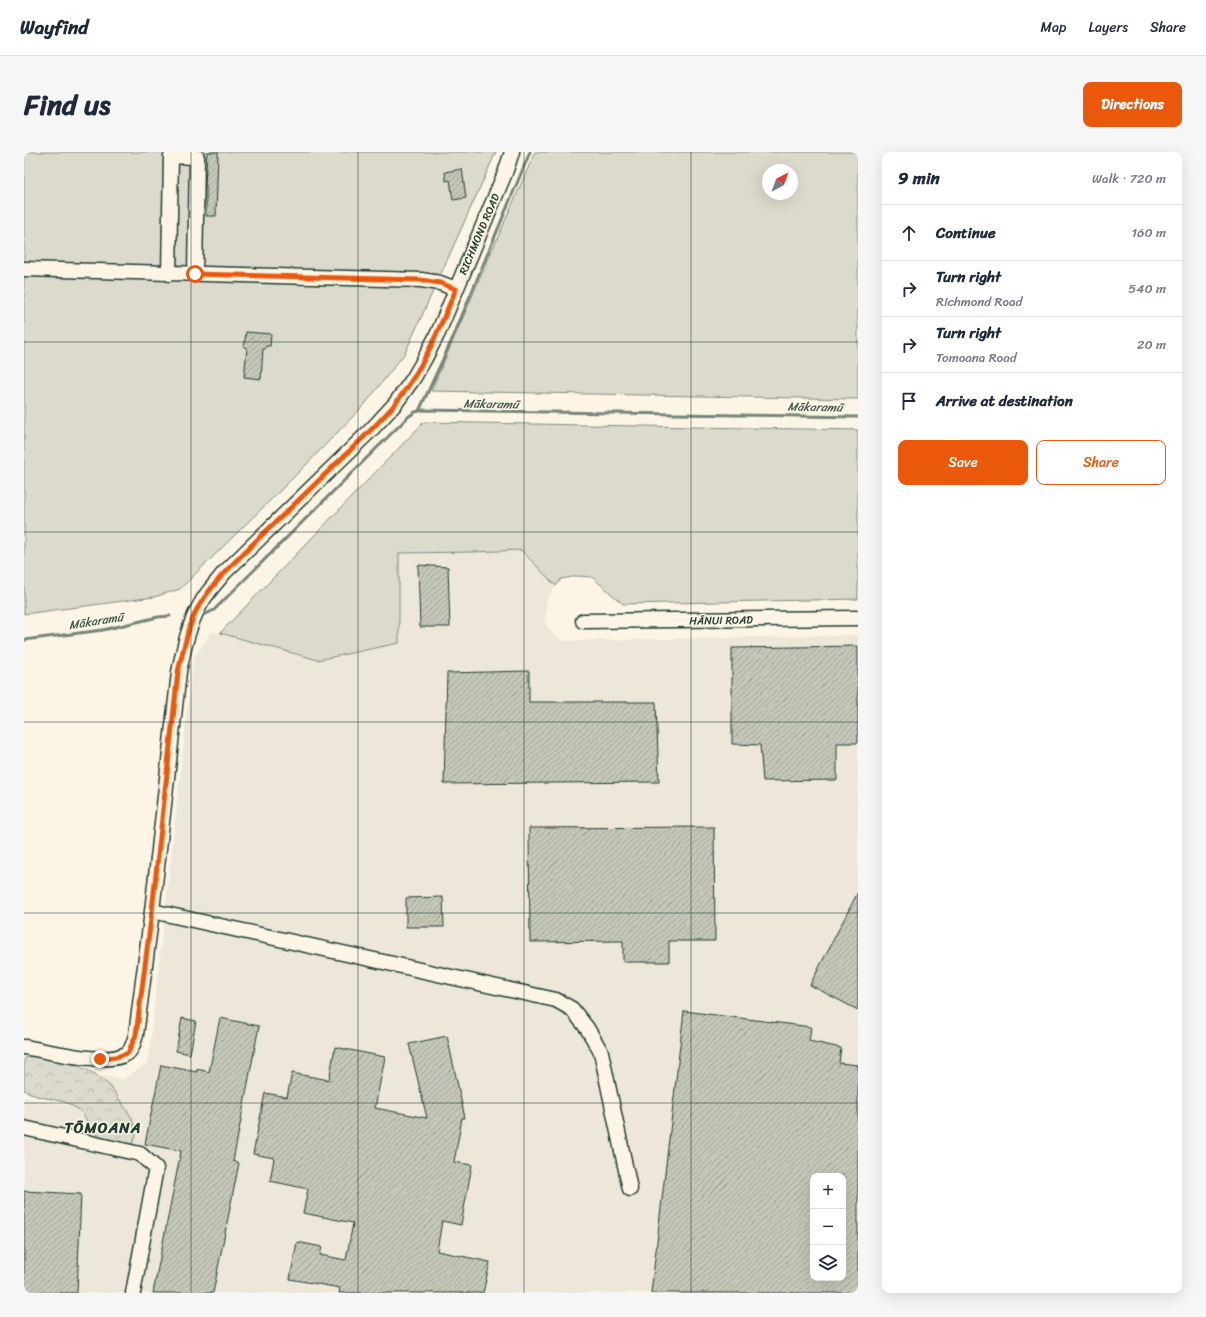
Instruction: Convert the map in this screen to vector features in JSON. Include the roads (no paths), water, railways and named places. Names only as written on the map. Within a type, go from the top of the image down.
[{"type":"street","name":"RICHMOND ROAD","points":[[24,1047],[100,1059],[116,1057],[128,1053],[136,1035],[152,911],[178,672],[185,641],[196,612],[204,599],[238,559],[372,429],[395,404],[413,378],[438,333],[505,173],[512,152]]},
{"type":"street","points":[[169,274],[171,154],[197,157],[195,274]]},
{"type":"street","points":[[24,270],[421,280],[440,283],[456,289]]},
{"type":"street","name":"HĀNUI ROAD","points":[[583,621],[858,618]]},
{"type":"street","points":[[152,911],[548,998],[572,1009],[587,1028],[601,1052],[630,1189]]},
{"type":"street","points":[[24,1128],[140,1154],[156,1168],[133,1293]]},
{"type":"waterway","points":[[419,411],[451,342],[530,152]]},
{"type":"waterway","name":"Mākaramū","points":[[206,614],[214,610],[408,417],[415,412],[424,410],[858,417]]},
{"type":"waterway","name":"Mākaramū","points":[[24,640],[103,630],[158,617],[170,616]]},
{"type":"district","name":"TŌMOANA","points":[[103,1128]]}]
